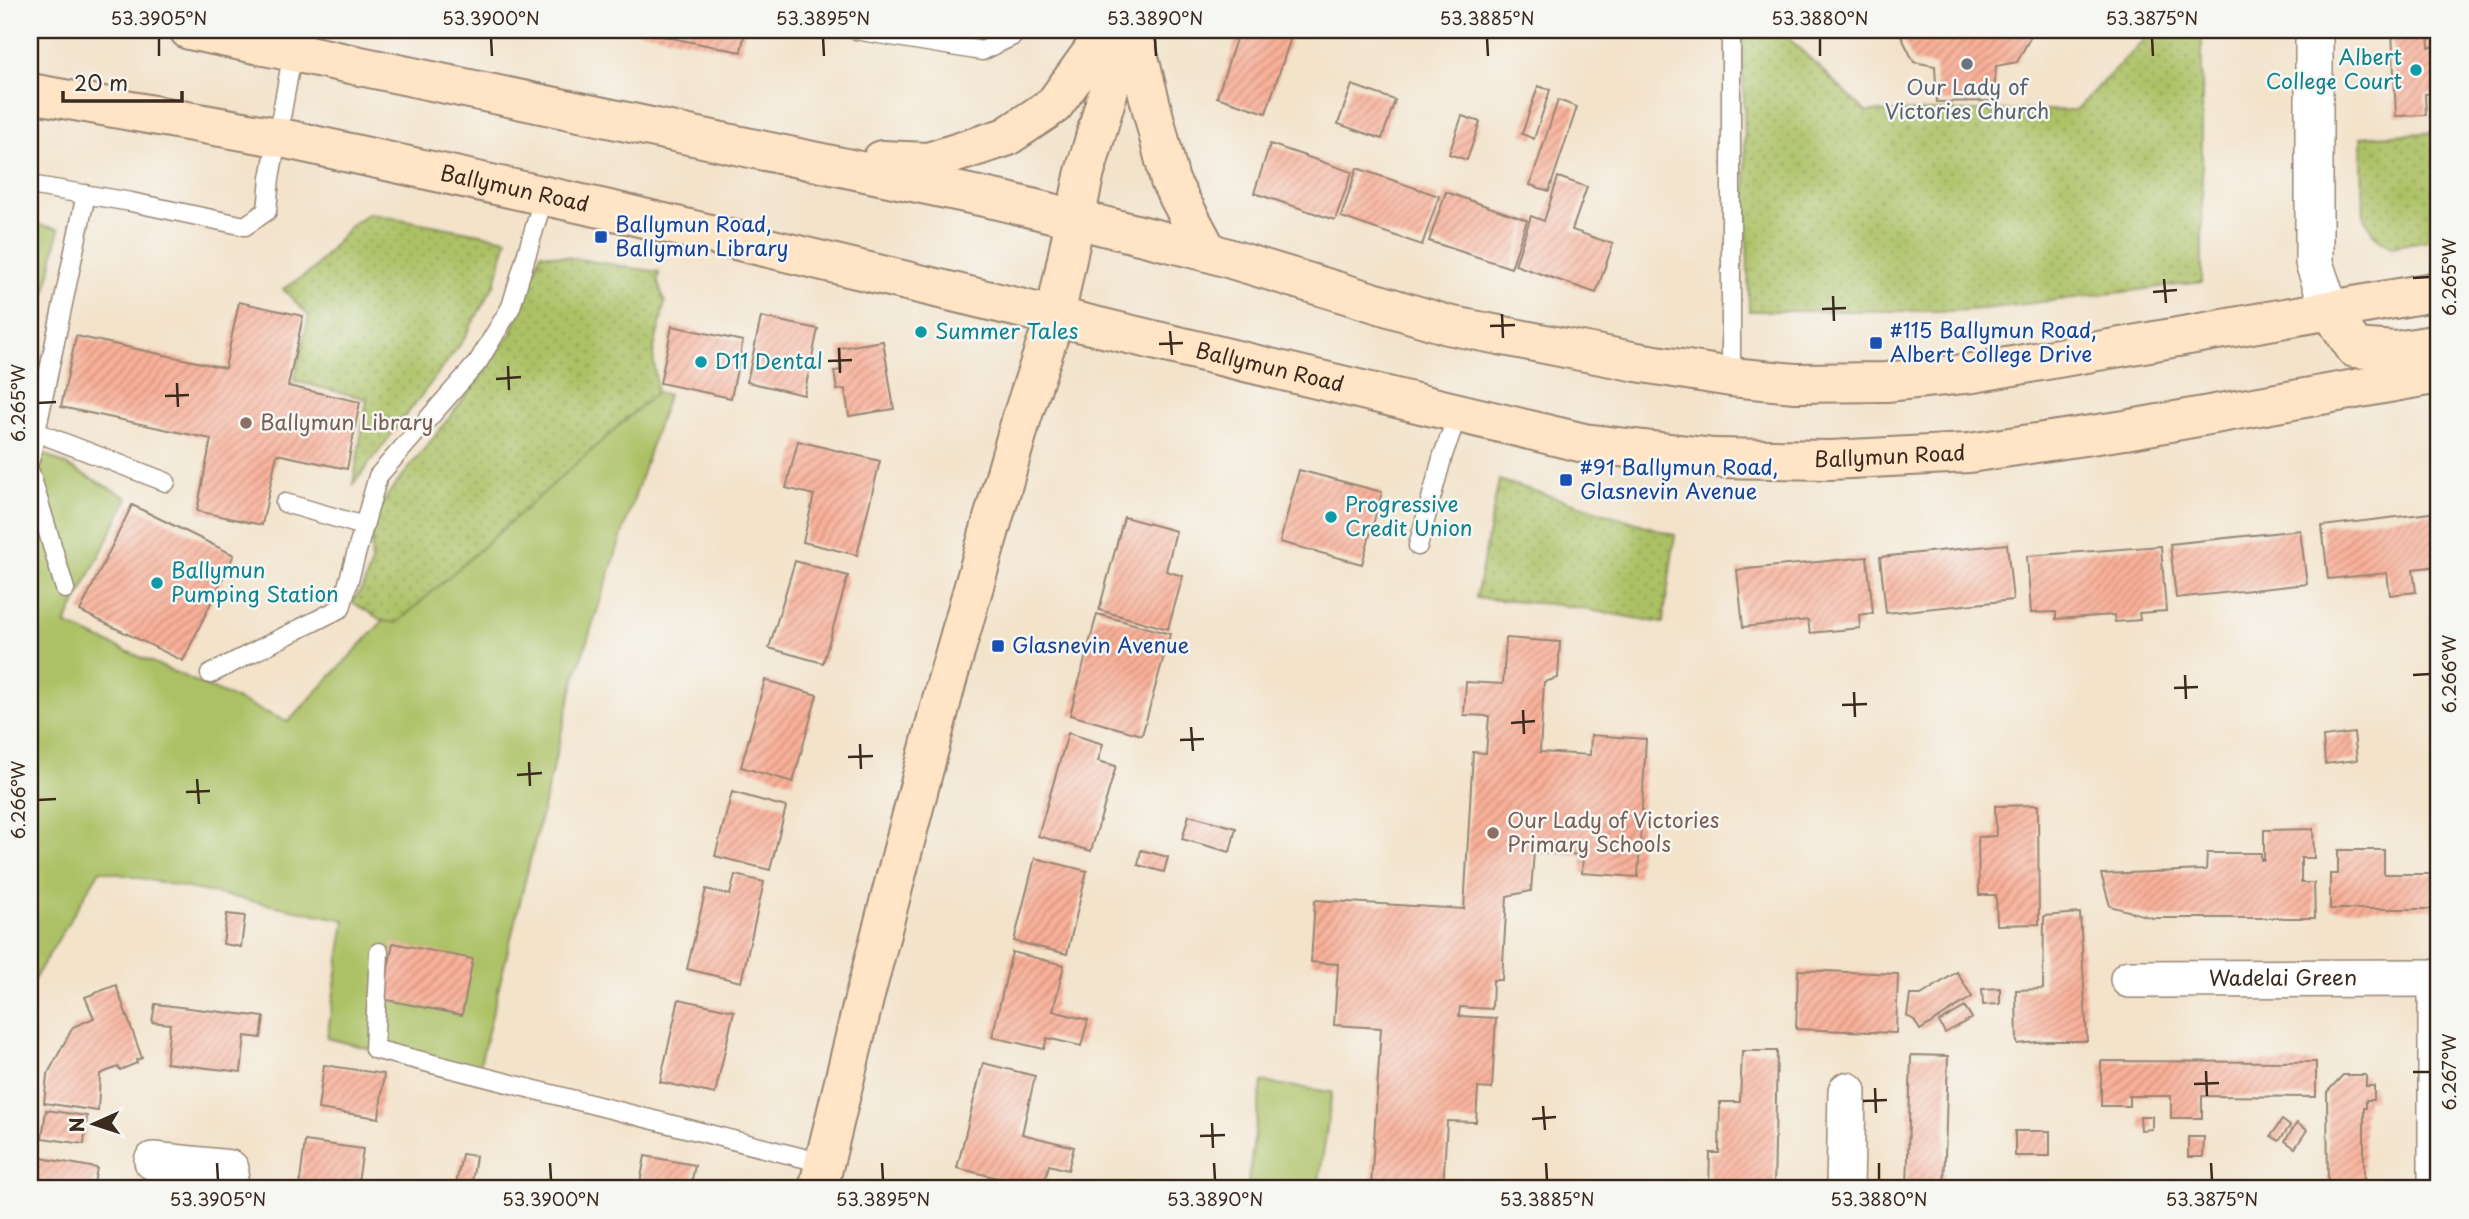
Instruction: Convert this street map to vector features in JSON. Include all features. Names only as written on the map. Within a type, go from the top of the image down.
[{"type":"main road","points":[[189,30],[1003,201],[1208,252],[1448,325],[1637,362],[1731,377],[1795,383],[1886,382],[1973,373],[2439,291]]},
{"type":"main road","points":[[796,158],[928,162],[1006,137],[1054,105],[1108,30]]},
{"type":"main road","points":[[821,1176],[946,684],[1022,417],[1055,317],[1084,176],[1129,30]]},
{"type":"main road","points":[[1129,30],[1170,181],[1208,252]]},
{"type":"main road","name":"Ballymun Road","points":[[30,93],[277,137],[544,196],[1584,443],[1714,458],[1830,460],[1969,453],[2125,430],[2439,374]]},
{"type":"main road","points":[[2330,310],[2355,348],[2396,351],[2439,344]]},
{"type":"street","points":[[2314,30],[2314,263],[2330,310]]},
{"type":"street","name":"Wadelai Green","points":[[2129,979],[2438,978],[2437,1189]]},
{"type":"street","points":[[1846,1189],[1847,1091]]},
{"type":"street","points":[[153,1161],[230,1169],[227,1189]]},
{"type":"lane","points":[[855,30],[982,51],[1013,37],[1014,30]]},
{"type":"lane","points":[[1731,30],[1731,377]]},
{"type":"lane","points":[[30,185],[245,226],[267,211],[293,51]]},
{"type":"lane","points":[[30,460],[86,194]]},
{"type":"lane","points":[[211,674],[341,608],[378,476],[478,362],[512,307],[544,196]]},
{"type":"lane","points":[[1418,545],[1443,455],[1458,414]]},
{"type":"lane","points":[[36,432],[166,482]]},
{"type":"lane","points":[[30,472],[65,589]]},
{"type":"lane","points":[[285,503],[364,526]]},
{"type":"lane","points":[[379,952],[374,1049],[821,1176]]},
{"type":"green space","points":[[1742,30],[1780,30],[1866,112],[2076,110],[2153,30],[2202,30],[2202,282],[1953,311],[1749,311]]},
{"type":"green space","points":[[2439,132],[2439,238],[2391,247],[2374,235],[2364,217],[2361,137]]},
{"type":"green space","points":[[368,213],[507,239],[495,283],[462,342],[353,485],[367,399],[294,381],[309,316],[283,289],[313,270],[350,226]]},
{"type":"green space","points":[[30,223],[59,229],[30,368]]},
{"type":"green space","points":[[541,253],[659,272],[658,282],[665,302],[653,353],[657,392],[397,623],[383,621],[352,602],[363,587],[371,565],[373,519],[389,493],[450,417],[511,334]]},
{"type":"green space","points":[[657,392],[668,395],[575,678],[477,1076],[327,1038],[345,920],[100,870],[30,986],[30,446],[128,498],[65,624],[288,722],[383,621],[397,623]]},
{"type":"green space","points":[[1499,480],[1675,535],[1663,623],[1561,605],[1476,598]]},
{"type":"green space","points":[[1262,1082],[1332,1092],[1318,1189],[1247,1189]]},
{"type":"building","points":[[632,30],[745,30],[741,52]]},
{"type":"building","points":[[1239,30],[1293,31],[1266,113],[1217,97]]},
{"type":"building","name":"Our Lady of Victories Church","points":[[1902,30],[2030,30],[2031,36],[2017,62],[1996,66],[1994,101],[1937,102],[1935,66],[1914,62],[1901,36]]},
{"type":"building","name":"Albert College Court","points":[[2392,30],[2428,30],[2429,47],[2439,47],[2439,93],[2425,94],[2426,115],[2396,116]]},
{"type":"building","points":[[1352,85],[1395,100],[1382,139],[1338,124]]},
{"type":"building","points":[[1538,86],[1550,90],[1534,139],[1522,134]]},
{"type":"building","points":[[1558,100],[1577,107],[1549,191],[1530,185]]},
{"type":"building","points":[[1462,116],[1480,122],[1467,160],[1449,154]]},
{"type":"building","points":[[1270,144],[1352,172],[1335,220],[1254,193]]},
{"type":"building","points":[[1357,168],[1439,196],[1422,245],[1341,217]]},
{"type":"building","points":[[1558,177],[1587,187],[1572,230],[1613,244],[1596,293],[1515,265],[1531,216],[1544,221]]},
{"type":"building","points":[[1446,192],[1527,220],[1511,268],[1429,241]]},
{"type":"building","name":"Ballymun Library","points":[[239,302],[303,316],[288,386],[360,402],[347,469],[277,454],[262,525],[197,511],[211,439],[61,407],[76,336],[225,368]]},
{"type":"building","points":[[761,317],[818,329],[804,395],[747,382]]},
{"type":"building","name":"D11 Dental","points":[[672,326],[743,341],[731,398],[660,383]]},
{"type":"building","points":[[883,341],[894,409],[849,416],[845,389],[837,390],[834,371],[842,370],[839,348]]},
{"type":"building","points":[[798,441],[880,461],[857,555],[803,542],[814,495],[786,488]]},
{"type":"building","name":"Progressive Credit Union","points":[[1299,470],[1382,492],[1362,564],[1280,542]]},
{"type":"building","name":"Ballymun Pumping Station","points":[[132,505],[234,555],[183,661],[80,611]]},
{"type":"building","points":[[2439,512],[2439,566],[2413,569],[2416,592],[2390,595],[2387,573],[2328,579],[2322,526]]},
{"type":"building","points":[[1124,517],[1176,531],[1166,571],[1183,576],[1168,629],[1099,610]]},
{"type":"building","points":[[2300,530],[2307,584],[2176,598],[2170,544]]},
{"type":"building","points":[[2007,544],[2013,600],[1886,613],[1880,557]]},
{"type":"building","points":[[2161,546],[2166,611],[2139,613],[2140,620],[2115,622],[2114,615],[2056,619],[2056,612],[2031,613],[2027,556]]},
{"type":"building","points":[[1867,557],[1873,613],[1859,615],[1860,628],[1810,633],[1808,620],[1743,627],[1737,570]]},
{"type":"building","points":[[795,561],[848,576],[823,663],[769,648]]},
{"type":"building","points":[[1097,614],[1170,634],[1142,735],[1070,715]]},
{"type":"building","points":[[1506,638],[1560,642],[1558,678],[1544,682],[1540,752],[1590,755],[1591,735],[1646,739],[1638,877],[1582,873],[1583,855],[1534,852],[1531,891],[1507,896],[1502,980],[1493,980],[1492,1009],[1460,1007],[1459,1016],[1496,1018],[1492,1089],[1478,1088],[1476,1122],[1447,1121],[1443,1189],[1361,1189],[1361,1186],[1371,1187],[1381,1028],[1334,1025],[1338,964],[1311,962],[1315,900],[1464,909],[1473,752],[1486,753],[1489,716],[1464,715],[1466,682],[1503,684]]},
{"type":"building","points":[[765,680],[817,695],[793,782],[741,767]]},
{"type":"building","points":[[1068,733],[1103,744],[1098,761],[1116,766],[1091,851],[1038,836]]},
{"type":"building","points":[[2354,733],[2357,760],[2325,764],[2323,737]]},
{"type":"building","points":[[732,792],[786,807],[770,870],[715,856]]},
{"type":"building","points":[[2038,805],[2039,924],[1997,925],[1996,895],[1979,895],[1978,837],[1996,836],[1995,806]]},
{"type":"building","points":[[1189,815],[1236,828],[1230,852],[1182,839]]},
{"type":"building","points":[[2313,829],[2314,858],[2301,858],[2301,883],[2314,883],[2315,918],[2153,918],[2110,906],[2101,874],[2206,870],[2207,853],[2261,853],[2261,860],[2264,860],[2264,830]]},
{"type":"building","points":[[1141,850],[1168,857],[1164,872],[1138,865]]},
{"type":"building","points":[[2338,850],[2384,850],[2384,874],[2439,874],[2439,909],[2330,909],[2330,874],[2338,874]]},
{"type":"building","points":[[1035,858],[1087,871],[1067,954],[1014,941]]},
{"type":"building","points":[[735,875],[764,882],[741,982],[687,969],[706,889],[730,895]]},
{"type":"building","points":[[2080,913],[2087,1041],[2017,1044],[2016,990],[2043,989],[2044,916]]},
{"type":"building","points":[[227,914],[245,916],[241,947],[223,944]]},
{"type":"building","points":[[393,943],[473,959],[462,1015],[382,999]]},
{"type":"building","points":[[1012,952],[1064,965],[1053,1011],[1088,1020],[1081,1046],[1047,1038],[1044,1049],[992,1037]]},
{"type":"building","points":[[1798,970],[1898,974],[1896,1033],[1796,1029]]},
{"type":"building","points":[[1957,972],[1972,997],[1920,1030],[1914,1020],[1907,1016],[1910,995],[1921,995]]},
{"type":"building","points":[[116,985],[142,1058],[120,1070],[118,1067],[100,1074],[98,1111],[44,1103],[47,1075],[73,1027],[94,1018],[85,997]]},
{"type":"building","points":[[2000,988],[2000,1004],[1983,1005],[1982,989]]},
{"type":"building","points":[[679,999],[734,1011],[715,1094],[660,1082]]},
{"type":"building","points":[[155,1004],[264,1017],[261,1038],[245,1036],[241,1072],[166,1063],[170,1024],[152,1022]]},
{"type":"building","points":[[1965,1007],[1972,1018],[1945,1033],[1939,1022]]},
{"type":"building","points":[[1742,1051],[1777,1051],[1774,1189],[1709,1189],[1710,1153],[1719,1153],[1720,1102],[1740,1102]]},
{"type":"building","points":[[1911,1055],[1948,1056],[1944,1189],[1907,1189]]},
{"type":"building","points":[[2101,1061],[2316,1062],[2316,1097],[2202,1096],[2202,1118],[2171,1118],[2171,1096],[2129,1096],[2129,1106],[2101,1106]]},
{"type":"building","points":[[983,1063],[1035,1076],[1022,1134],[1074,1147],[1068,1170],[1049,1165],[1043,1189],[957,1168]]},
{"type":"building","points":[[324,1065],[384,1074],[379,1118],[318,1109]]},
{"type":"building","points":[[2343,1075],[2366,1075],[2366,1086],[2374,1086],[2374,1100],[2366,1100],[2364,1108],[2364,1189],[2328,1189],[2327,1092]]},
{"type":"building","points":[[46,1110],[87,1116],[84,1144],[42,1138]]},
{"type":"building","points":[[2140,1116],[2152,1116],[2152,1129],[2141,1130]]},
{"type":"building","points":[[2282,1120],[2290,1126],[2279,1141],[2271,1136]]},
{"type":"building","points":[[2297,1123],[2307,1130],[2295,1148],[2285,1141]]},
{"type":"building","points":[[2015,1131],[2050,1131],[2050,1156],[2015,1156]]},
{"type":"building","points":[[2188,1137],[2204,1137],[2203,1157],[2188,1157]]},
{"type":"building","points":[[305,1141],[363,1149],[357,1189],[299,1189]]},
{"type":"building","points":[[462,1154],[476,1156],[471,1189],[455,1189]]},
{"type":"building","points":[[30,1156],[97,1168],[93,1189],[30,1189]]},
{"type":"building","points":[[645,1156],[695,1165],[690,1189],[639,1189]]},
{"type":"building","points":[[963,1184],[984,1188],[984,1189],[962,1189]]},
{"type":"place","name":"Our Lady of Victories Church","points":[[1967,64]]},
{"type":"place","name":"Albert College Court","points":[[2416,70]]},
{"type":"place","name":"Ballymun Road, Ballymun Library","points":[[601,237]]},
{"type":"place","name":"Summer Tales","points":[[921,332]]},
{"type":"place","name":"#115 Ballymun Road, Albert College Drive","points":[[1876,343]]},
{"type":"place","name":"D11 Dental","points":[[701,362]]},
{"type":"place","name":"Ballymun Library","points":[[246,423]]},
{"type":"place","name":"#91 Ballymun Road, Glasnevin Avenue","points":[[1566,480]]},
{"type":"place","name":"Progressive Credit Union","points":[[1331,517]]},
{"type":"place","name":"Ballymun Pumping Station","points":[[157,583]]},
{"type":"place","name":"Glasnevin Avenue","points":[[998,646]]},
{"type":"place","name":"Our Lady of Victories Primary Schools","points":[[1493,833]]}]
